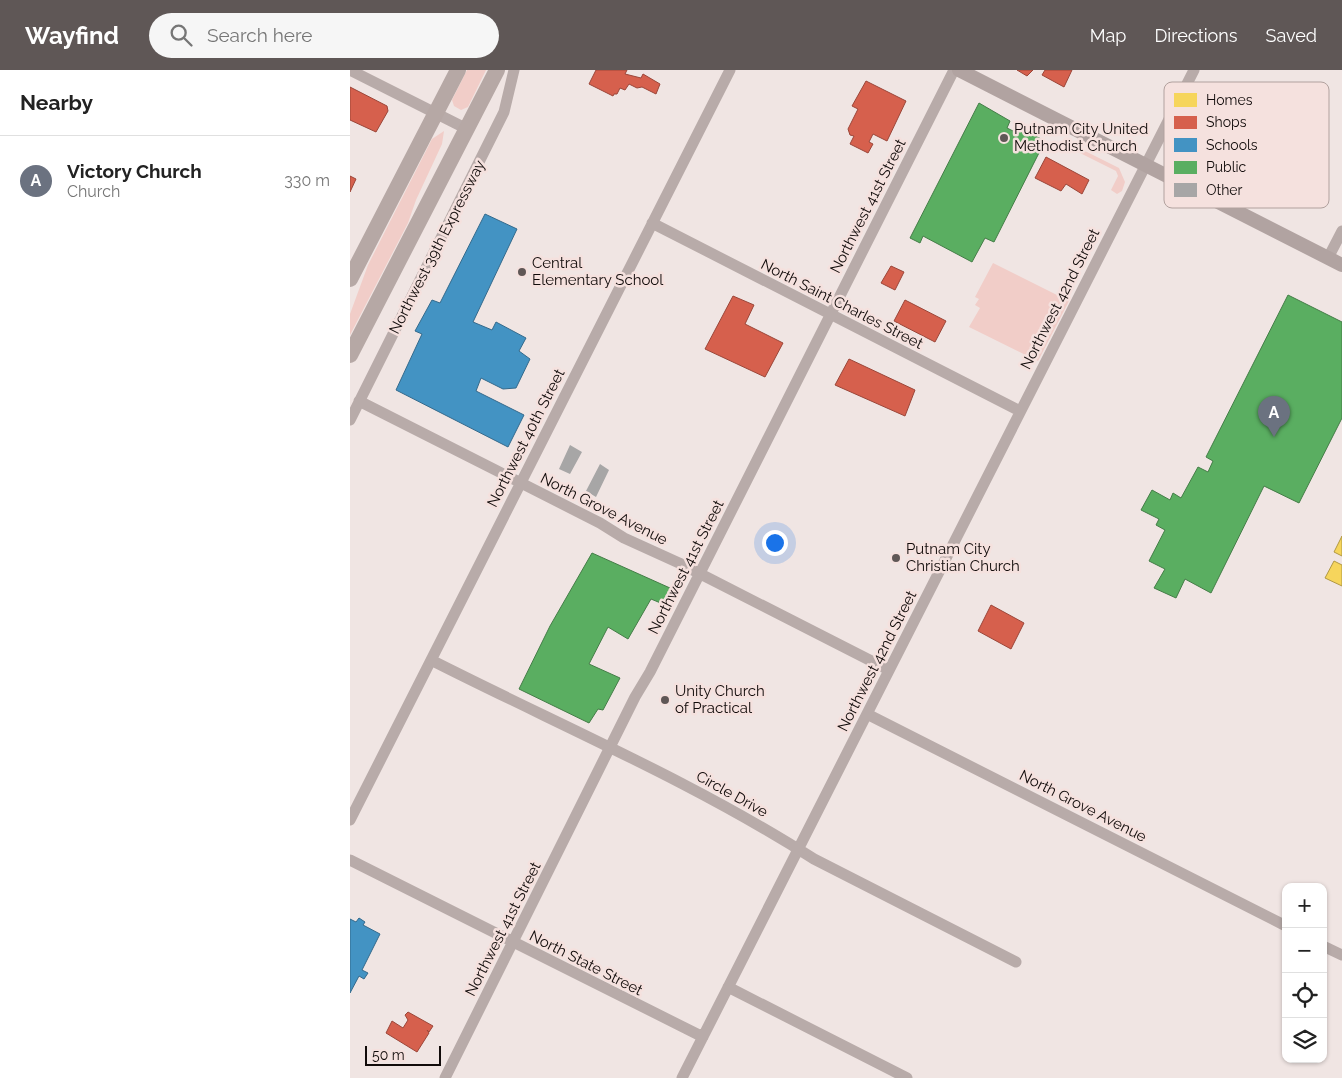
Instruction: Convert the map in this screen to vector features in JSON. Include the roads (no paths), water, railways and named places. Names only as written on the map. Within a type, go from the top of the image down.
[{"type":"highway","points":[[350,279],[458,70]]},
{"type":"highway","name":"Northwest 39th Expressway","points":[[350,355],[497,70]]},
{"type":"main road","points":[[959,70],[1164,175]]},
{"type":"main road","points":[[1229,208],[1342,265]]},
{"type":"street","points":[[350,70],[467,129]]},
{"type":"street","name":"Northwest 39th Expressway","points":[[350,420],[504,112],[514,70]]},
{"type":"street","name":"Northwest 40th Street","points":[[350,820],[730,70]]},
{"type":"street","name":"Northwest 41st Street","points":[[445,1078],[954,70]]},
{"type":"street","name":"Northwest 42nd Street","points":[[1188,82],[1194,70]]},
{"type":"street","name":"Northwest 42nd Street","points":[[682,1078],[1164,130]]},
{"type":"street","name":"North Saint Charles Street","points":[[652,223],[1020,411]]},
{"type":"street","points":[[1328,258],[1342,232]]},
{"type":"street","name":"North Grove Avenue","points":[[360,401],[600,523],[624,538],[649,548],[889,670]]},
{"type":"street","name":"Circle Drive","points":[[431,660],[508,699],[611,747],[702,794],[798,849],[1016,962]]},
{"type":"street","name":"North Grove Avenue","points":[[867,714],[1282,924]]},
{"type":"street","name":"North State Street","points":[[350,860],[703,1038]]},
{"type":"street","points":[[1327,948],[1342,955]]},
{"type":"street","points":[[728,988],[907,1078]]},
{"type":"place","name":"Putnam City United Methodist Church","points":[[1004,138]]},
{"type":"place","name":"Central Elementary School","points":[[522,272]]},
{"type":"place","name":"Victory Church","points":[[1274,437]]},
{"type":"place","name":"Putnam City Christian Church","points":[[896,558]]},
{"type":"place","name":"Unity Church of Practical","points":[[665,700]]}]
